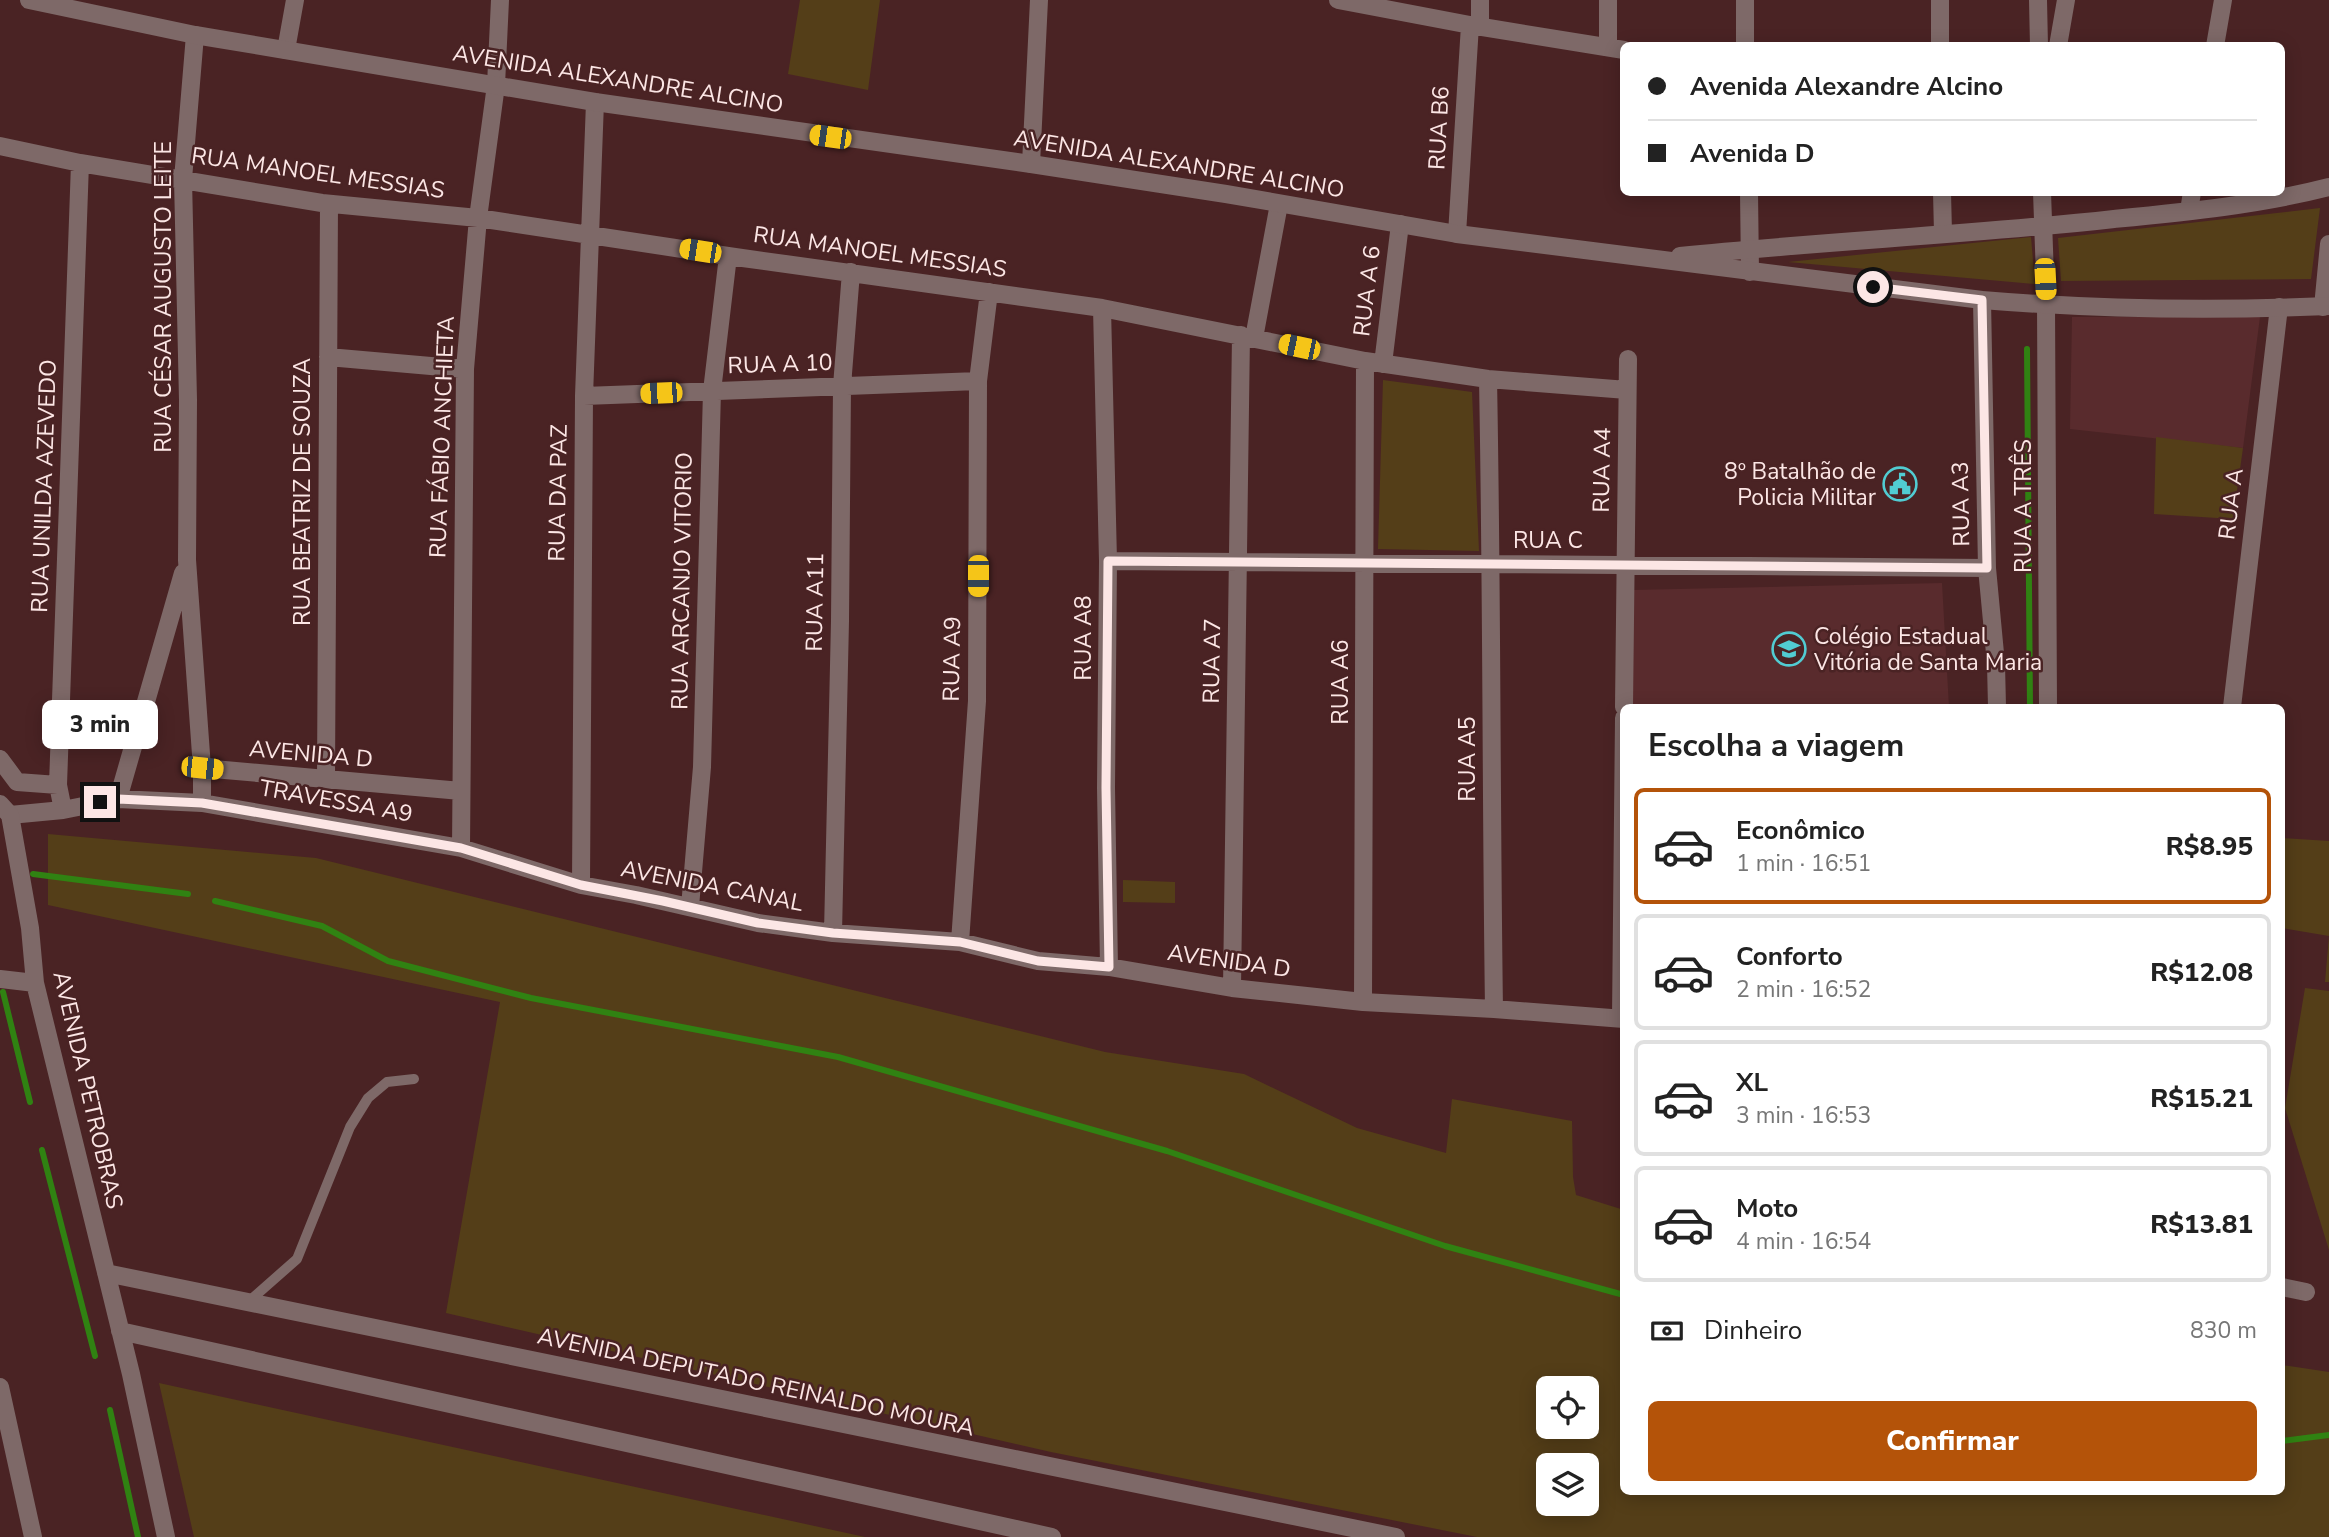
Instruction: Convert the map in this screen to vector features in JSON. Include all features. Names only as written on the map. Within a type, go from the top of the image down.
[{"type":"street","name":"AVENIDA ALEXANDRE ALCINO","points":[[29,0],[195,35],[595,102],[1031,164],[1457,234],[1982,300],[2046,305],[2176,308],[2326,306]]},
{"type":"street","points":[[286,50],[295,0]]},
{"type":"street","name":"RUA FÁBIO ANCHIETA","points":[[461,791],[465,369],[478,218],[496,85],[500,0]]},
{"type":"street","points":[[1031,164],[1039,0]]},
{"type":"street","name":"RUA B6","points":[[1457,234],[1475,25],[1480,0]]},
{"type":"street","points":[[1348,1],[1616,48],[1608,0]]},
{"type":"street","points":[[1745,0],[1745,42]]},
{"type":"street","points":[[1940,0],[1941,42]]},
{"type":"street","points":[[2038,0],[2039,42]]},
{"type":"street","points":[[2059,42],[2066,0]]},
{"type":"street","points":[[2217,42],[2223,0]]},
{"type":"street","name":"RUA CÉSAR AUGUSTO LEITE","points":[[195,35],[183,179],[188,400],[187,560],[202,768]]},
{"type":"street","name":"RUA DA PAZ","points":[[581,885],[584,396],[595,102]]},
{"type":"street","name":"RUA MANOEL MESSIAS","points":[[0,146],[80,163],[329,204],[478,218],[1102,308],[1374,363],[1488,379],[1627,390]]},
{"type":"street","name":"RUA UNILDA AZEVEDO","points":[[63,810],[58,785],[80,163]]},
{"type":"street","points":[[1653,259],[1751,248],[2042,227],[2189,212],[2294,196],[2329,187]]},
{"type":"street","points":[[1749,196],[1750,272]]},
{"type":"street","points":[[1942,196],[1943,233]]},
{"type":"street","name":"RUA A TRÊS","points":[[2042,196],[2046,305],[2048,704]]},
{"type":"street","points":[[2189,212],[2191,196]]},
{"type":"street","name":"RUA BEATRIZ DE SOUZA","points":[[326,781],[329,204]]},
{"type":"street","name":"RUA A7","points":[[1232,988],[1238,562],[1248,336],[1279,204]]},
{"type":"street","name":"RUA A 6","points":[[1374,363],[1400,225]]},
{"type":"street","points":[[2326,306],[2329,244]]},
{"type":"street","name":"RUA ARCANJO VITORIO","points":[[690,907],[702,767],[712,391],[728,256]]},
{"type":"street","name":"RUA A11","points":[[833,933],[842,386],[851,272]]},
{"type":"street","name":"RUA A9","points":[[960,942],[977,701],[978,381],[989,292]]},
{"type":"street","name":"RUA A3","points":[[1982,300],[1987,568],[1997,704]]},
{"type":"street","name":"RUA A","points":[[2232,704],[2279,307]]},
{"type":"street","name":"RUA A8","points":[[1102,308],[1108,561],[1106,788],[1109,967]]},
{"type":"street","points":[[328,357],[465,369]]},
{"type":"street","name":"RUA A4","points":[[1624,704],[1628,359]]},
{"type":"street","name":"RUA A6","points":[[1363,1002],[1364,563],[1374,363]]},
{"type":"street","name":"RUA A5","points":[[1488,379],[1492,564],[1494,1009]]},
{"type":"street","name":"RUA A 10","points":[[584,396],[978,381]]},
{"type":"street","name":"RUA CÉSAR AUGUSTO LEITE","points":[[118,799],[187,560]]},
{"type":"street","name":"RUA C","points":[[1108,561],[1987,568]]},
{"type":"street","points":[[0,759],[17,782],[58,785]]},
{"type":"street","points":[[5,809],[63,810],[118,799],[202,803],[202,768]]},
{"type":"street","name":"AVENIDA D","points":[[202,768],[461,791]]},
{"type":"street","points":[[461,791],[461,848]]},
{"type":"street","name":"TRAVESSA A9","points":[[202,803],[461,848]]},
{"type":"street","name":"AVENIDA PETROBRAS","points":[[5,809],[30,928],[35,983],[131,1374],[166,1537]]},
{"type":"street","name":"AVENIDA CANAL","points":[[461,848],[581,885],[758,923],[833,933],[960,942]]},
{"type":"street","name":"AVENIDA D","points":[[960,942],[1038,961],[1109,967],[1232,988],[1363,1002],[1494,1009]]},
{"type":"street","points":[[0,979],[35,983]]},
{"type":"street","points":[[1494,1009],[1620,1019]]},
{"type":"street","name":"AVENIDA DEPUTADO REINALDO MOURA","points":[[106,1273],[1396,1537]]},
{"type":"street","points":[[2285,1288],[2306,1292]]},
{"type":"street","points":[[120,1331],[1052,1537]]},
{"type":"street","points":[[0,1387],[33,1537]]},
{"type":"lane","points":[[247,1303],[297,1259],[350,1127],[368,1098],[387,1082],[414,1079]]},
{"type":"shaded area","points":[[800,0],[880,0],[868,90],[788,74]]},
{"type":"shaded area","points":[[2320,208],[2311,279],[2061,281],[2058,238]]},
{"type":"shaded area","points":[[2031,237],[2035,284],[1788,262]]},
{"type":"shaded area","points":[[2072,317],[2260,317],[2243,448],[2070,429]]},
{"type":"shaded area","points":[[1383,380],[1472,392],[1479,551],[1378,549]]},
{"type":"shaded area","points":[[2156,437],[2243,448],[2233,519],[2154,514]]},
{"type":"shaded area","name":"Colégio Estadual Vitória de Santa Maria","points":[[1942,583],[1949,704],[1633,704],[1632,590]]},
{"type":"shaded area","points":[[48,834],[316,858],[1105,1052],[1244,1074],[1357,1128],[1446,1153],[1452,1099],[1572,1121],[1576,1195],[1620,1209],[1620,1495],[2285,1495],[2285,1365],[2329,1372],[2329,1537],[1477,1537],[1051,1452],[446,1313],[500,1002],[48,905]]},
{"type":"shaded area","points":[[2285,838],[2329,841],[2329,936],[2285,929]]},
{"type":"shaded area","points":[[1123,880],[1175,882],[1175,903],[1123,902]]},
{"type":"shaded area","points":[[2329,936],[2329,982],[2325,982]]},
{"type":"shaded area","points":[[2305,988],[2329,991],[2329,1250],[2285,1108]]},
{"type":"shaded area","points":[[159,1383],[865,1537],[194,1537]]},
{"type":"waterway","points":[[2027,349],[2030,704]]},
{"type":"waterway","points":[[33,874],[188,894]]},
{"type":"waterway","points":[[215,901],[322,926],[388,961],[531,998],[838,1057],[1167,1151],[1445,1246],[1620,1294]]},
{"type":"waterway","points":[[3,992],[30,1102]]},
{"type":"waterway","points":[[42,1150],[95,1356]]},
{"type":"waterway","points":[[110,1410],[138,1537]]},
{"type":"waterway","points":[[2285,1441],[2329,1435]]},
{"type":"place","name":"8º Batalhão de Policia Militar","points":[[1900,484]]},
{"type":"place","name":"Colégio Estadual Vitória de Santa Maria","points":[[1789,649]]},
{"type":"route","points":[[100,802],[118,799],[202,803],[461,848],[581,885],[758,923],[833,933],[960,942],[1038,961],[1109,967],[1106,788],[1108,561],[1987,568],[1982,300],[1873,287]]}]
